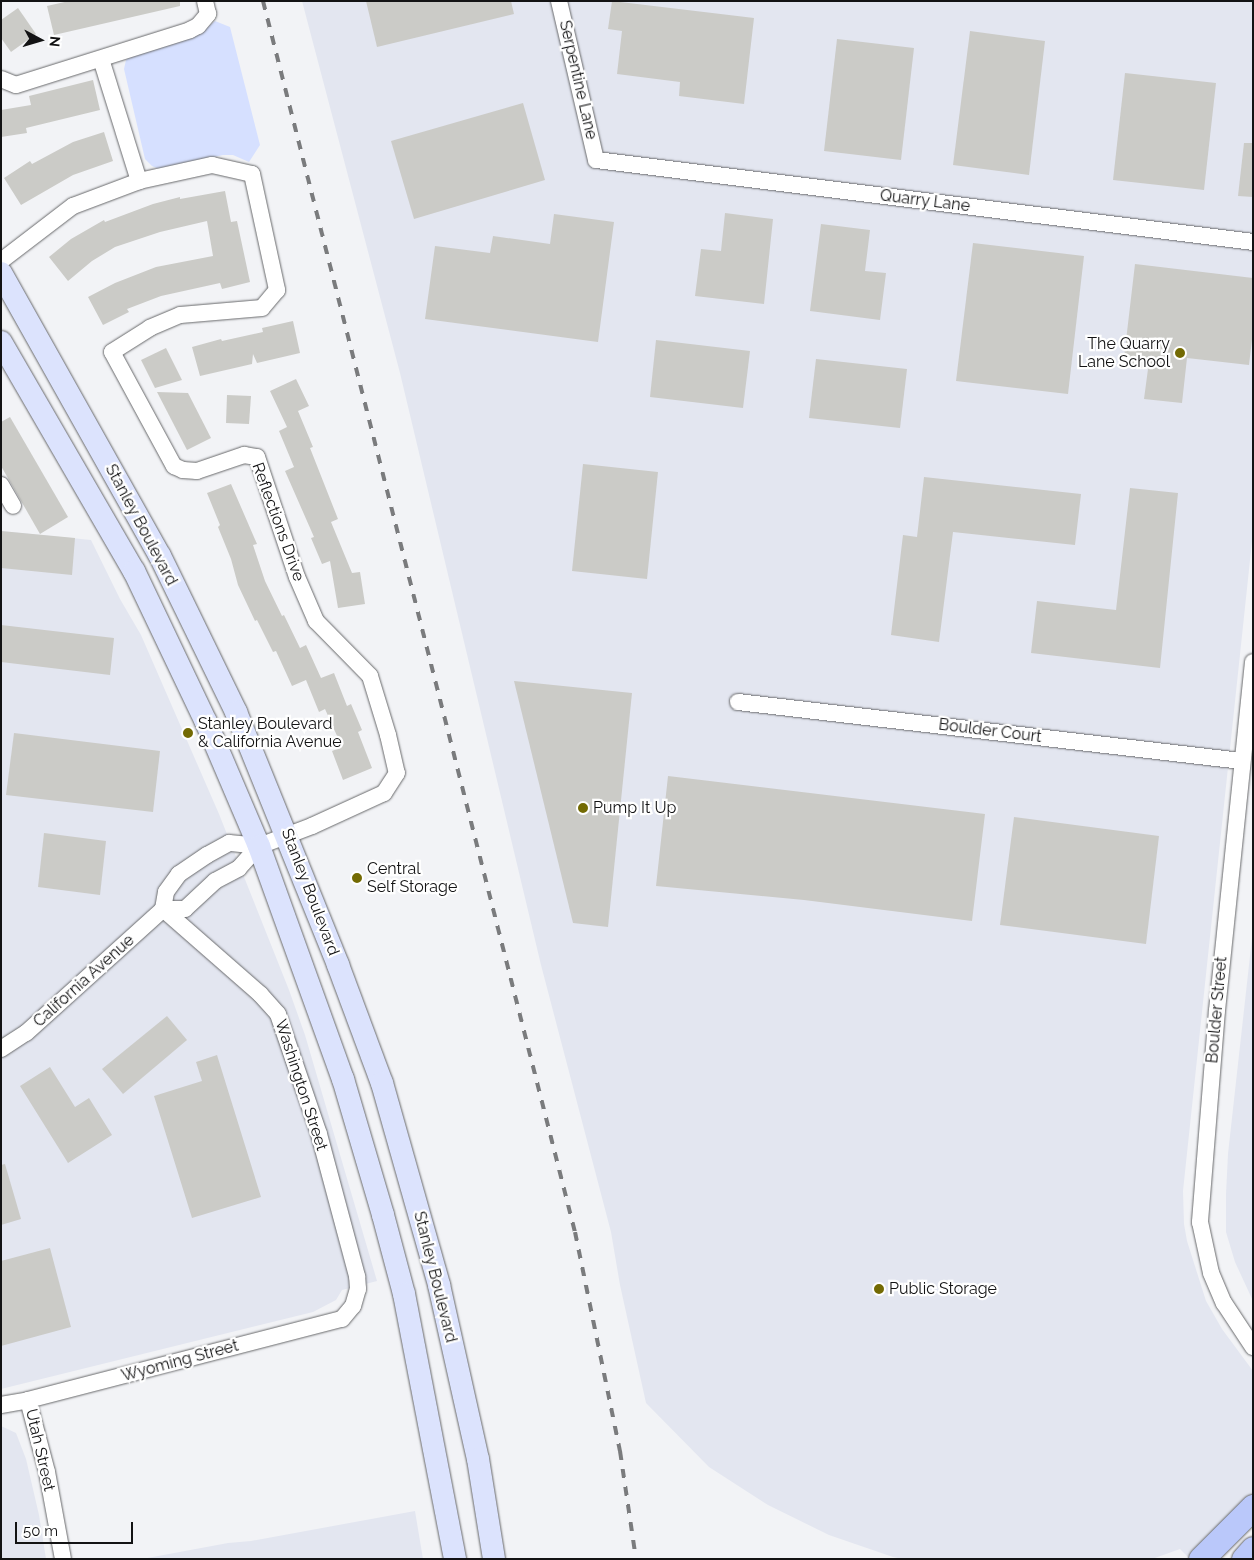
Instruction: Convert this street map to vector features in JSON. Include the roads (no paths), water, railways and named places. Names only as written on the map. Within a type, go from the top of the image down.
[{"type":"main road","name":"Stanley Boulevard","points":[[1,273],[160,556],[236,712],[288,835],[382,1083],[402,1151],[446,1314],[478,1459],[494,1559]]},
{"type":"main road","points":[[1,304],[52,386],[75,418],[92,434]]},
{"type":"main road","name":"Stanley Boulevard","points":[[1,342],[134,571],[206,722],[259,846],[343,1079],[383,1215],[404,1294],[454,1559]]},
{"type":"main road","points":[[134,571],[160,556]]},
{"type":"main road","points":[[1202,1559],[1253,1507]]},
{"type":"main road","points":[[1244,1559],[1253,1549]]},
{"type":"street","points":[[1,79],[16,86],[198,26],[208,14],[205,1]]},
{"type":"street","name":"Serpentine Lane","points":[[559,1],[596,160]]},
{"type":"street","points":[[101,59],[139,181]]},
{"type":"street","name":"Quarry Lane","points":[[596,160],[1253,242]]},
{"type":"street","name":"Reflections Drive","points":[[1,261],[73,206],[139,181],[212,165],[252,174],[277,290],[262,308],[180,315],[150,328],[112,352],[174,466],[183,470],[197,471],[244,455],[257,457],[297,577],[316,621],[370,676],[388,735],[397,773],[384,793],[288,835]]},
{"type":"street","points":[[1,485],[13,506]]},
{"type":"street","name":"Boulder Street","points":[[1253,662],[1217,1010],[1200,1222],[1211,1273],[1224,1303],[1253,1347]]},
{"type":"street","name":"Boulder Court","points":[[738,702],[1242,761]]},
{"type":"street","points":[[259,846],[239,868],[215,882],[184,909],[164,909],[166,892],[179,874],[206,855],[229,843],[259,846],[288,835]]},
{"type":"street","name":"California Avenue","points":[[1,1049],[26,1033],[164,909]]},
{"type":"street","name":"Washington Street","points":[[164,909],[260,994],[278,1014],[319,1134],[357,1276],[358,1289],[353,1306]]},
{"type":"street","name":"Wyoming Street","points":[[1,1405],[28,1400],[342,1319],[353,1306]]},
{"type":"street","name":"Utah Street","points":[[28,1400],[47,1472],[63,1559]]},
{"type":"railway","points":[[263,1],[575,1232],[620,1451],[636,1559]]},
{"type":"place","name":"The Quarry Lane School","points":[[1180,353]]},
{"type":"place","name":"Stanley Boulevard & California Avenue","points":[[188,733]]},
{"type":"place","name":"Pump It Up","points":[[583,808]]},
{"type":"place","name":"Central Self Storage","points":[[357,878]]},
{"type":"place","name":"Public Storage","points":[[879,1289]]}]
